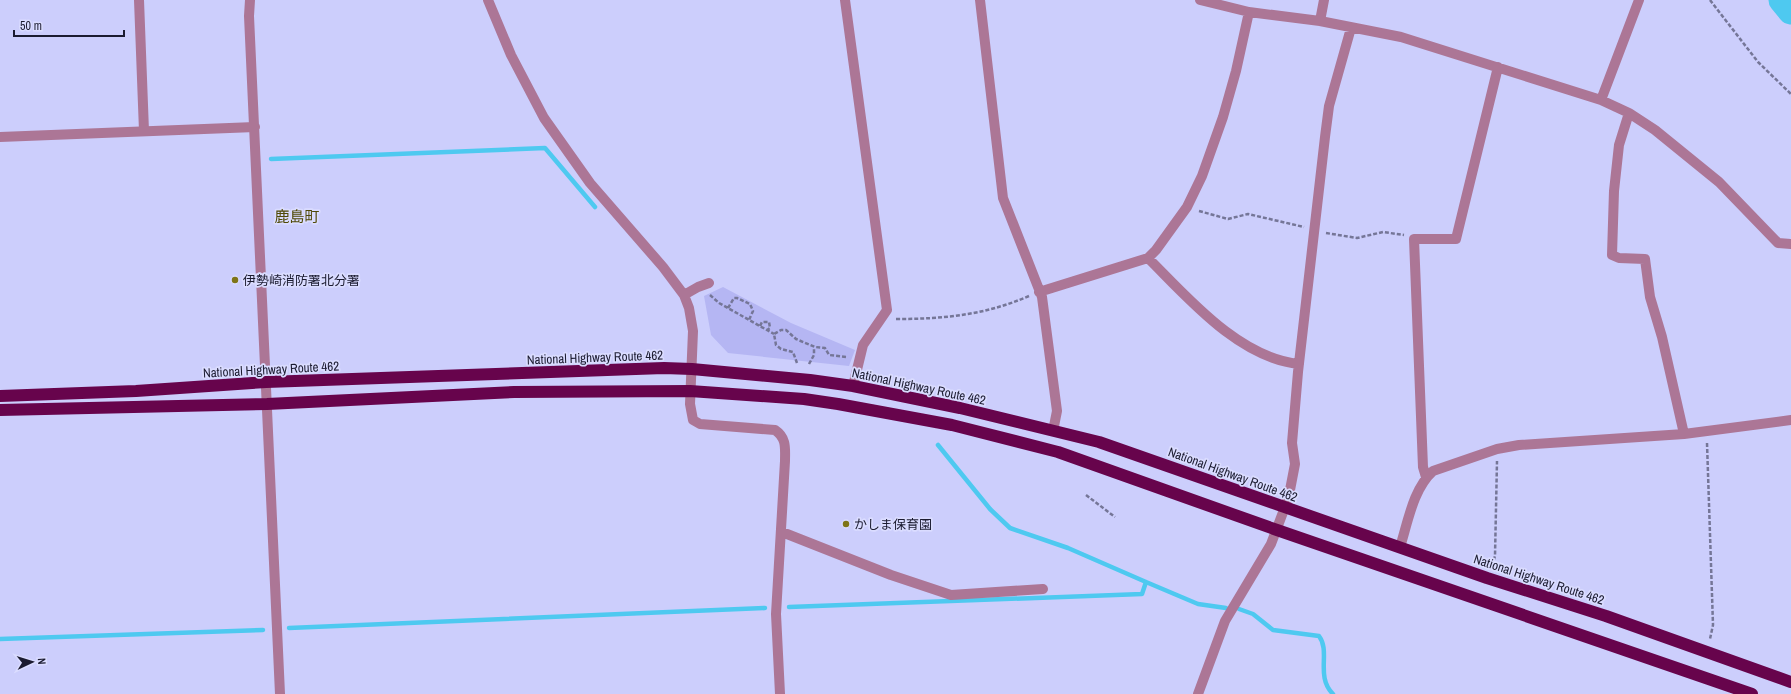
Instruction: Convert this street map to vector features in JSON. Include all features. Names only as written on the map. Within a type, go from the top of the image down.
[{"type":"highway","name":"National Highway Route 462","points":[[0,396],[136,392],[266,382],[609,369],[692,369],[810,380],[853,386],[960,408],[1099,442],[1487,578],[1606,616],[1791,682]]},
{"type":"highway","points":[[0,410],[267,404],[514,392],[690,392],[804,399],[952,426],[1058,452],[1277,530],[1752,694]]},
{"type":"street","points":[[139,0],[144,131]]},
{"type":"street","points":[[250,0],[249,16],[280,694]]},
{"type":"street","points":[[488,0],[511,55],[544,118],[590,183],[663,267],[684,295],[689,308],[694,331],[690,392],[690,412],[693,420],[700,424],[775,430],[783,436],[785,461],[776,614],[780,694]]},
{"type":"street","points":[[845,0],[887,310],[884,316],[871,330],[862,345],[853,386]]},
{"type":"street","points":[[980,0],[1003,198],[1040,292],[1057,411],[1053,431]]},
{"type":"street","points":[[1200,0],[1249,12],[1320,21],[1401,37],[1601,100],[1629,113],[1655,130],[1719,182],[1778,243],[1791,244]]},
{"type":"street","points":[[1320,21],[1324,0]]},
{"type":"street","points":[[1601,100],[1639,0]]},
{"type":"street","points":[[1040,292],[1148,258],[1156,250],[1187,207],[1202,176],[1223,117],[1236,71],[1249,12]]},
{"type":"street","points":[[1198,694],[1225,621],[1262,562],[1277,530],[1285,507],[1295,464],[1292,443],[1299,364],[1329,106],[1351,28]]},
{"type":"street","points":[[1426,477],[1423,467],[1414,239],[1456,239],[1498,67]]},
{"type":"street","points":[[1629,113],[1619,145],[1614,191],[1612,255],[1645,259],[1650,297],[1662,337],[1684,434]]},
{"type":"street","points":[[0,137],[255,127]]},
{"type":"street","points":[[1148,258],[1227,333],[1253,349],[1286,362],[1299,364]]},
{"type":"street","points":[[684,295],[698,286],[708,288]]},
{"type":"street","points":[[1400,547],[1417,494],[1426,477],[1433,471],[1497,449],[1527,444],[1706,432],[1791,420]]},
{"type":"street","points":[[781,534],[787,534],[891,575],[951,595],[1043,589]]},
{"type":"path","points":[[1710,0],[1758,62],[1791,94]]},
{"type":"path","points":[[1187,207],[1228,219],[1248,214],[1314,230],[1357,238],[1383,232],[1414,239]]},
{"type":"path","points":[[708,288],[719,303],[774,334],[776,345],[781,349],[793,352],[797,362]]},
{"type":"path","points":[[884,316],[895,319],[938,319],[972,315],[1017,302],[1040,292]]},
{"type":"path","points":[[728,308],[734,298],[750,304],[753,311],[749,320]]},
{"type":"path","points":[[760,326],[762,322],[769,322],[770,328],[767,330]]},
{"type":"path","points":[[774,334],[781,330],[786,330],[796,339],[816,347],[825,348],[829,355],[848,356],[846,362]]},
{"type":"path","points":[[809,364],[814,355],[814,348]]},
{"type":"path","points":[[1706,432],[1713,625],[1706,651]]},
{"type":"path","points":[[1487,578],[1495,556],[1497,449]]},
{"type":"path","points":[[1086,495],[1115,517]]},
{"type":"shaded area","points":[[723,287],[791,323],[855,350],[849,366],[728,353],[711,335],[704,296]]},
{"type":"waterway","points":[[1782,0],[1791,11]]},
{"type":"waterway","points":[[271,159],[545,148],[595,207]]},
{"type":"waterway","points":[[938,445],[990,509],[1010,528],[1068,548],[1146,582]]},
{"type":"waterway","points":[[789,607],[1142,594],[1146,582],[1198,604],[1226,608]]},
{"type":"waterway","points":[[289,628],[765,608]]},
{"type":"waterway","points":[[1239,609],[1253,614],[1273,630],[1319,636],[1324,649],[1325,680],[1333,694]]},
{"type":"waterway","points":[[0,639],[263,630]]},
{"type":"place","name":"伊勢崎消防署北分署","points":[[235,280]]},
{"type":"place","name":"かしま保育園","points":[[846,524]]},
{"type":"district","name":"鹿島町","points":[[297,217]]}]
